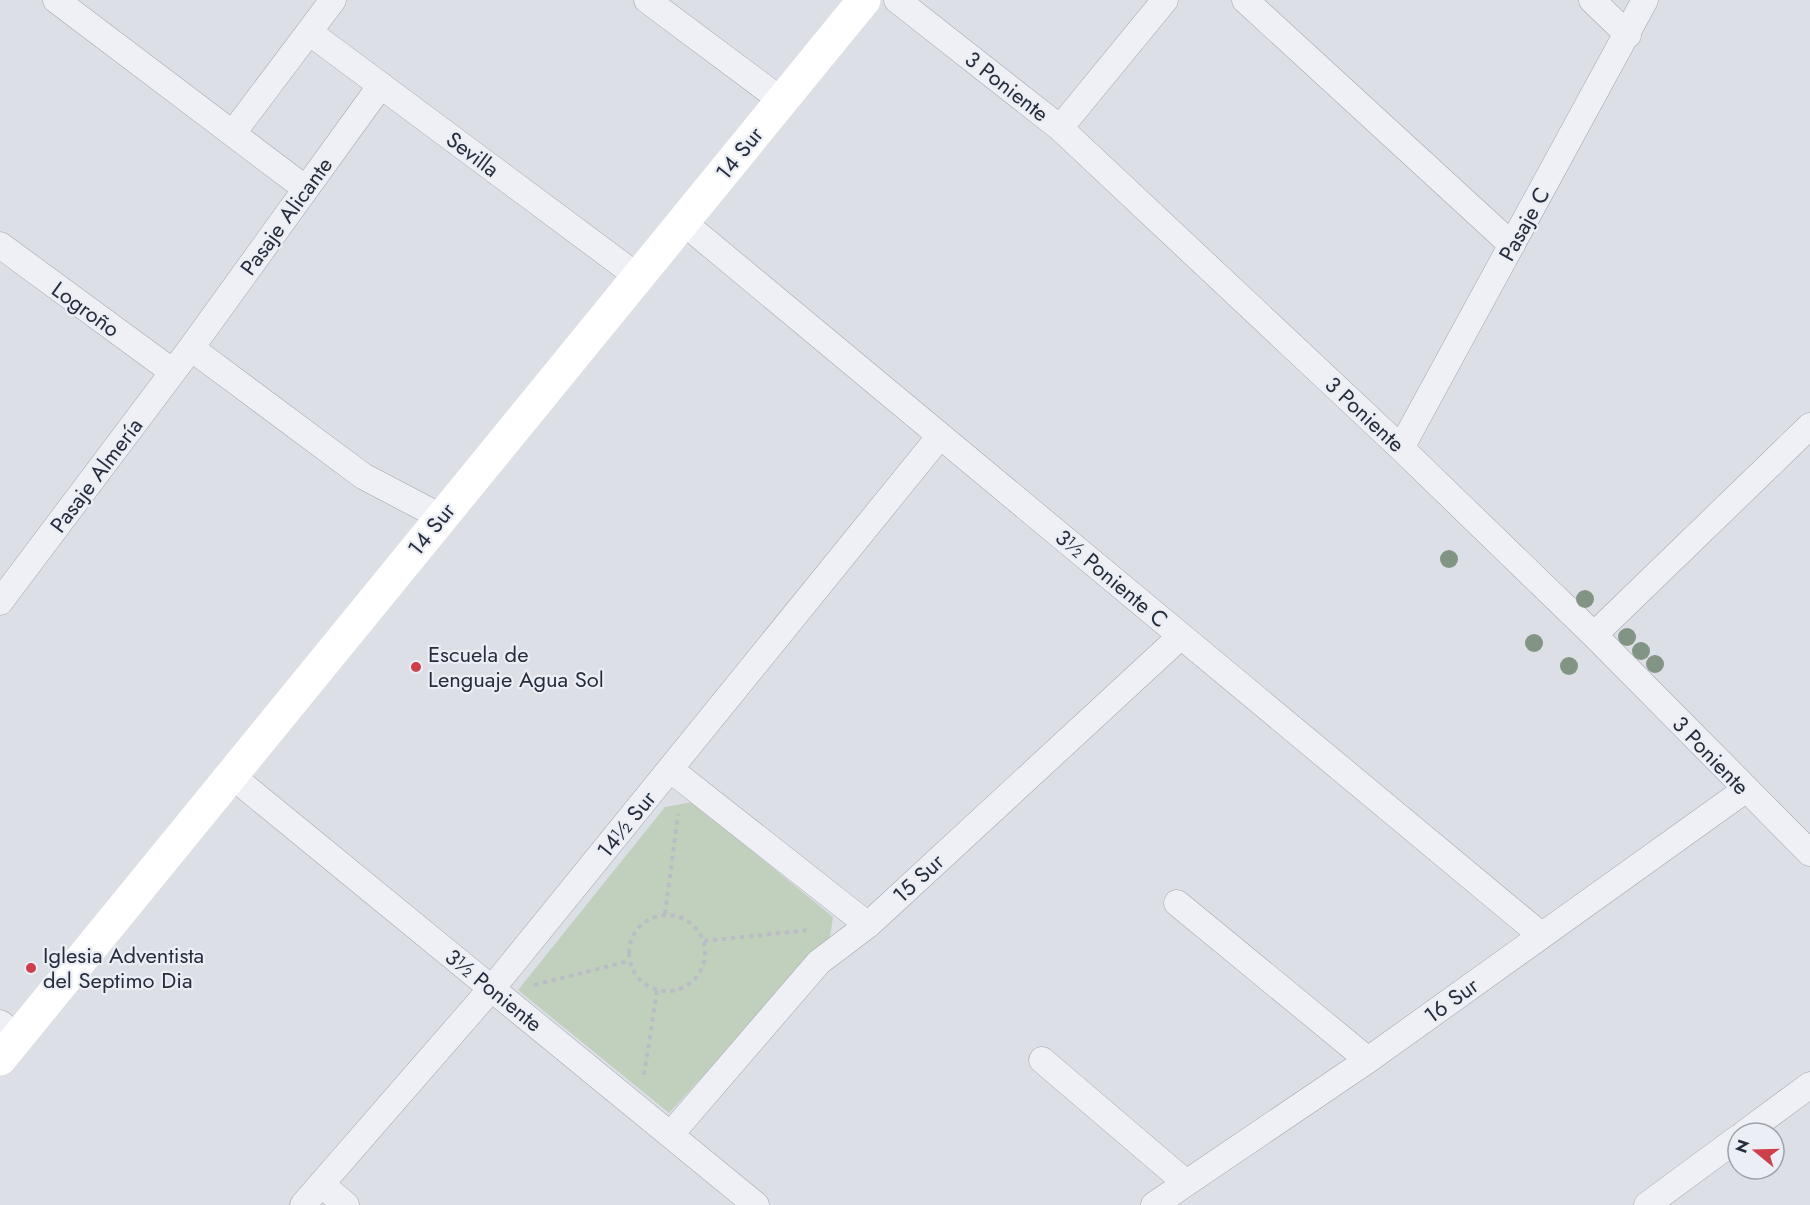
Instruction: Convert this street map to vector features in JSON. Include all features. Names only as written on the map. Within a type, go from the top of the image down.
[{"type":"street","points":[[56,0],[306,189]]},
{"type":"street","points":[[233,133],[333,0]]},
{"type":"street","points":[[647,0],[781,100]]},
{"type":"street","name":"14 Sur","points":[[6,1040],[232,776],[864,0]]},
{"type":"street","name":"3 Poniente","points":[[897,0],[1060,128],[1401,448],[1594,636],[1810,853]]},
{"type":"street","points":[[1060,128],[1166,0]]},
{"type":"street","points":[[1245,0],[1512,245]]},
{"type":"street","points":[[1592,0],[1628,35]]},
{"type":"street","name":"Pasaje C","points":[[1401,448],[1628,35],[1645,0]]},
{"type":"street","name":"Sevilla","points":[[309,32],[637,276]]},
{"type":"street","name":"Pasaje Alicante","points":[[191,348],[381,86]]},
{"type":"street","name":"3½ Poniente C","points":[[683,222],[1541,934]]},
{"type":"street","name":"Logroño","points":[[0,245],[173,372]]},
{"type":"street","points":[[191,348],[363,476],[441,517]]},
{"type":"street","name":"Pasaje Almería","points":[[4,589],[191,348]]},
{"type":"street","points":[[1594,636],[1810,426]]},
{"type":"street","name":"14½ Sur","points":[[303,1205],[497,982],[940,436]]},
{"type":"street","name":"15 Sur","points":[[671,1134],[819,962],[868,925],[1181,636]]},
{"type":"street","points":[[671,770],[868,925]]},
{"type":"street","name":"3½ Poniente","points":[[232,776],[497,982],[756,1205]]},
{"type":"street","name":"16 Sur","points":[[1154,1205],[1368,1060],[1541,934],[1746,790]]},
{"type":"street","points":[[1177,903],[1368,1060]]},
{"type":"street","points":[[1042,1060],[1185,1182]]},
{"type":"street","points":[[1761,1121],[1810,1085]]},
{"type":"street","points":[[1647,1205],[1726,1147]]},
{"type":"street","points":[[321,1184],[346,1205]]},
{"type":"path","points":[[665,914],[679,812],[671,770]]},
{"type":"path","points":[[665,914],[678,916],[690,922],[699,930],[704,941],[704,966],[698,976],[678,990],[657,990],[644,983],[634,974],[629,961],[629,948],[633,935],[641,924],[652,917],[665,914]]},
{"type":"path","points":[[704,941],[868,925]]},
{"type":"path","points":[[497,982],[536,986],[629,961]]},
{"type":"path","points":[[644,1078],[657,990]]},
{"type":"green space","points":[[692,802],[833,917],[830,937],[669,1113],[518,990],[665,807]]},
{"type":"place","name":"Escuela de Lenguaje Agua Sol","points":[[416,667]]},
{"type":"place","name":"Iglesia Adventista del Septimo Dia","points":[[31,968]]}]
